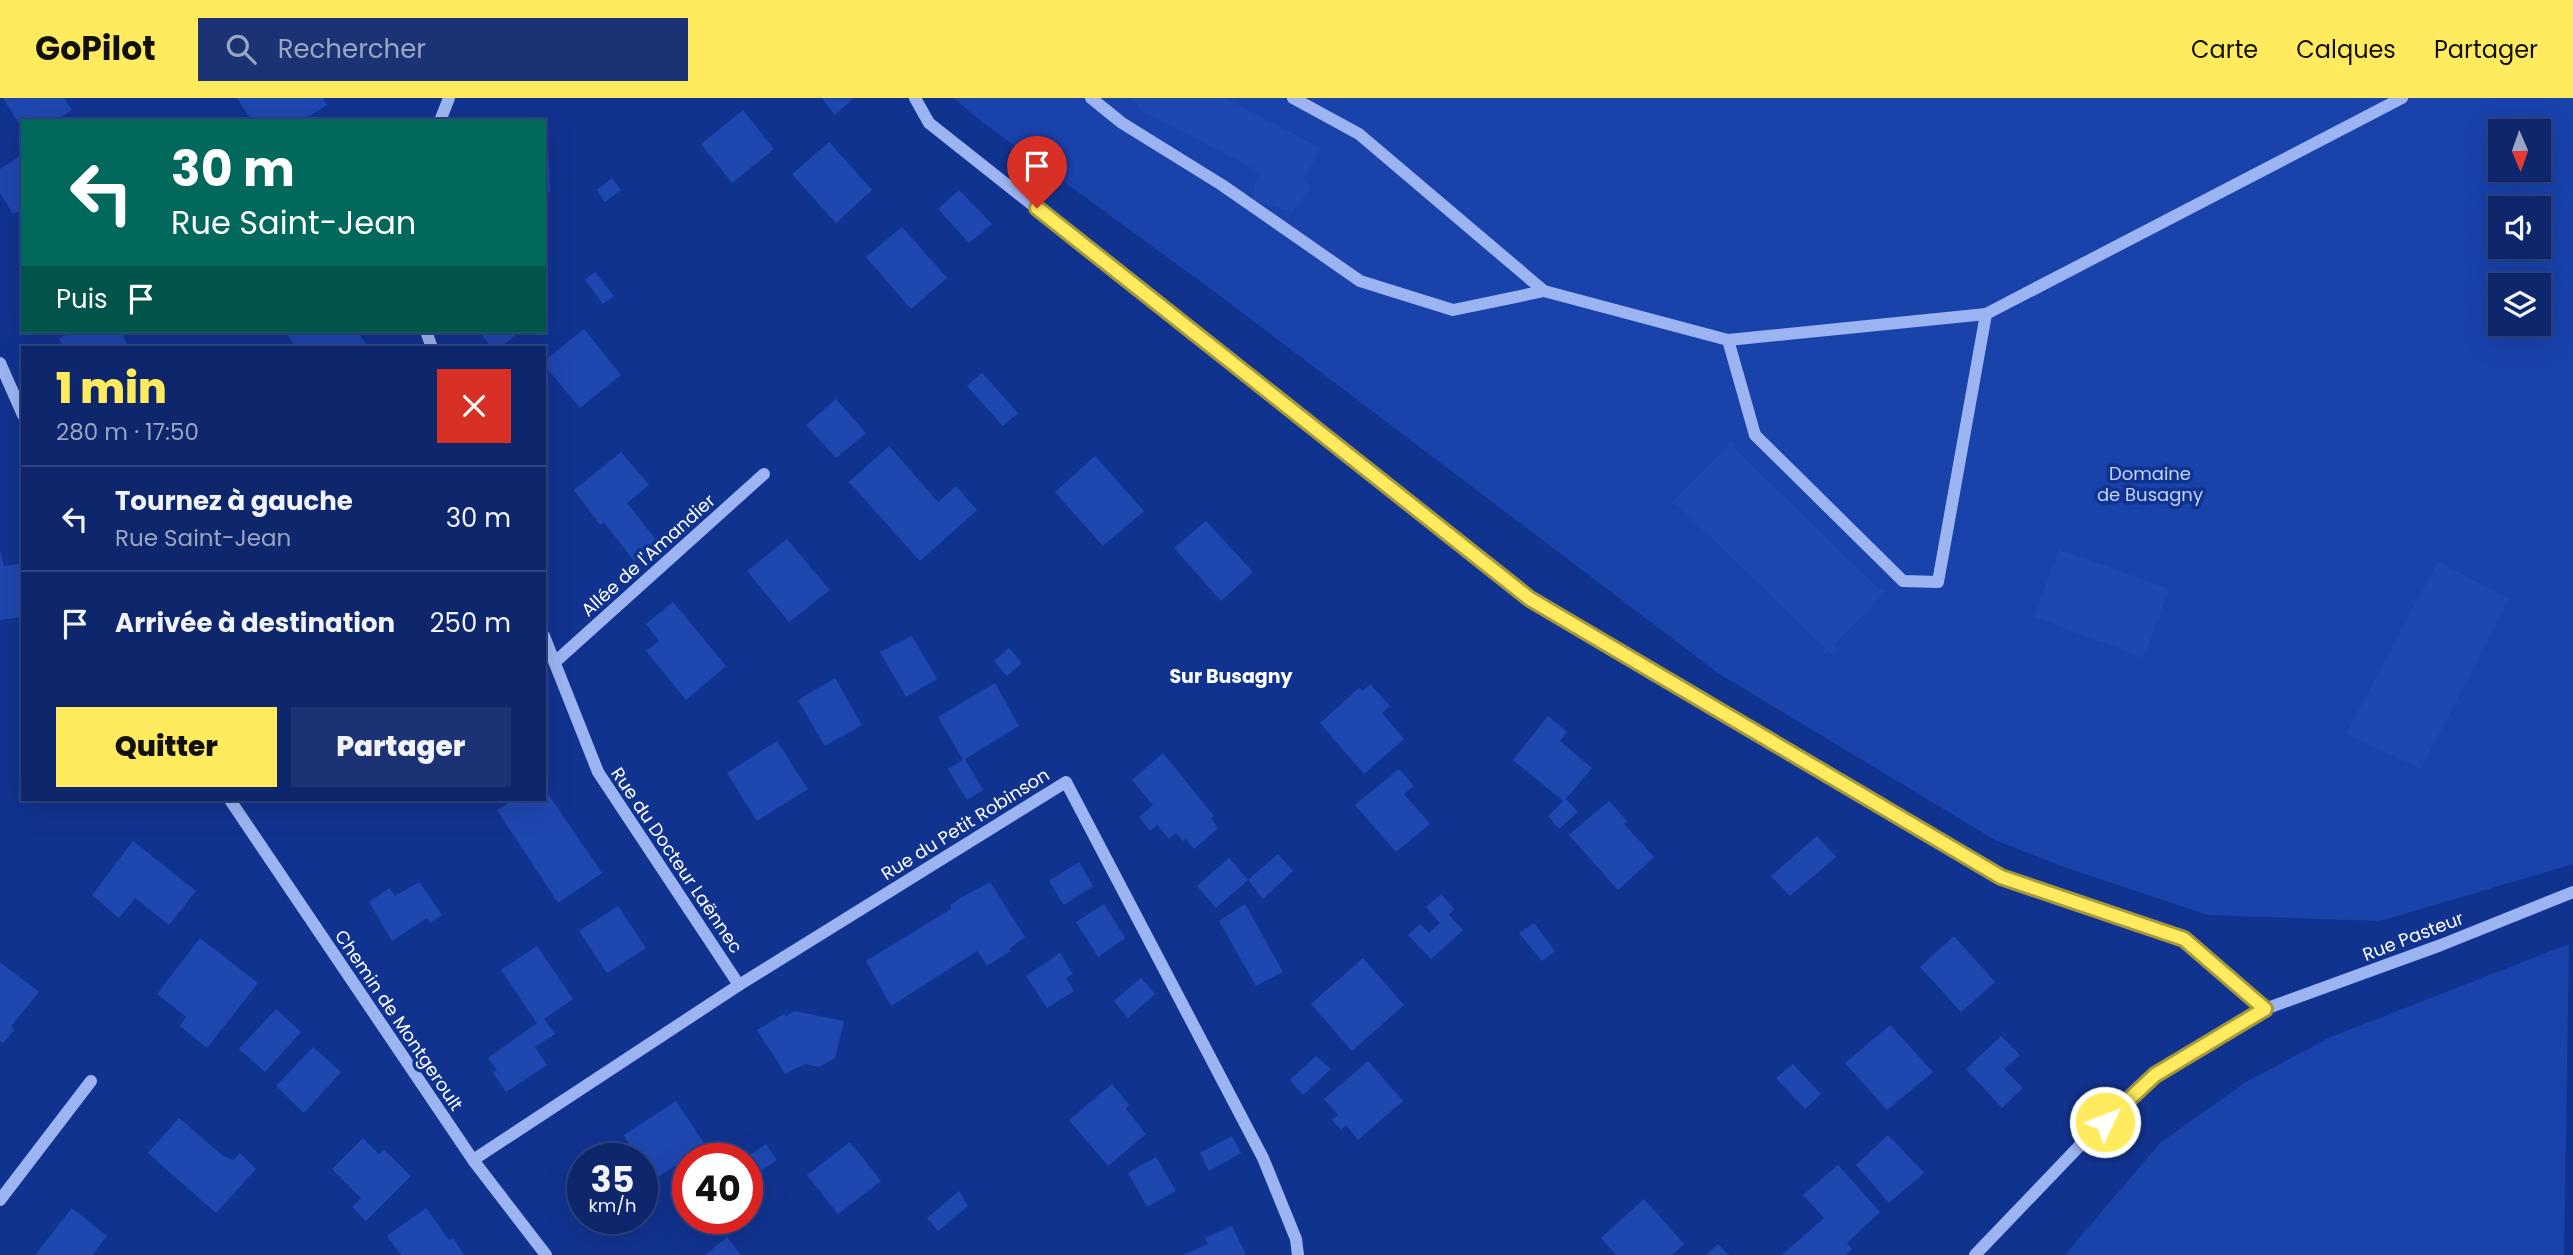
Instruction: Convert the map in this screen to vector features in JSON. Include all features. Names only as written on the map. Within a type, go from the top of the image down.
[{"type":"street","points":[[441,119],[449,98]]},
{"type":"street","points":[[915,98],[929,123],[1530,599],[2001,877],[2184,939],[2265,1009]]},
{"type":"street","points":[[1091,98],[1122,123],[1222,185],[1360,281],[1453,310],[1544,291]]},
{"type":"street","points":[[1293,98],[1359,134],[1544,291],[1728,341],[1986,314],[2402,98]]},
{"type":"street","points":[[1728,341],[1755,435],[1903,581],[1938,582],[1986,314]]},
{"type":"street","points":[[0,363],[21,410]]},
{"type":"street","name":"Allée de l'Amandier","points":[[555,662],[764,474]]},
{"type":"street","name":"Rue du Docteur Laënnec","points":[[546,641],[598,772],[739,985]]},
{"type":"street","name":"Rue du Petit Robinson","points":[[473,1160],[739,985],[1066,782],[1263,1157],[1296,1239],[1298,1255]]},
{"type":"street","name":"Chemin de Montgeroult","points":[[231,801],[473,1160],[546,1255]]},
{"type":"street","name":"Rue Pasteur","points":[[1975,1255],[2088,1137],[2155,1075],[2265,1009],[2441,945],[2573,892]]},
{"type":"street","points":[[0,1200],[91,1081]]},
{"type":"green space","name":"Domaine de Busagny","points":[[953,98],[2573,98],[2573,864],[2380,921],[2208,915],[2064,867],[1995,840],[1718,673],[1219,295]]},
{"type":"green space","points":[[2569,944],[2564,1255],[2065,1255],[2160,1143],[2246,1082],[2331,1037]]},
{"type":"building","points":[[3,98],[64,98],[72,110],[58,119],[21,119],[21,127]]},
{"type":"building","points":[[237,98],[323,98],[327,105],[305,119],[251,119]]},
{"type":"building","points":[[822,98],[854,98],[835,115]]},
{"type":"building","points":[[1129,98],[1225,98],[1317,146],[1320,150],[1304,179],[1311,188],[1292,212],[1251,200],[1259,172],[1137,108]]},
{"type":"building","points":[[743,110],[774,149],[732,183],[701,144]]},
{"type":"building","points":[[546,122],[547,122],[550,192],[546,193]]},
{"type":"building","points":[[829,142],[872,190],[836,223],[792,174]]},
{"type":"building","points":[[21,155],[21,210],[13,214],[0,193],[0,169]]},
{"type":"building","points":[[612,178],[621,190],[605,202],[597,190]]},
{"type":"building","points":[[959,190],[992,224],[969,243],[938,209]]},
{"type":"building","points":[[902,227],[947,278],[911,309],[866,257]]},
{"type":"building","points":[[595,272],[614,296],[603,304],[585,280]]},
{"type":"building","points":[[584,329],[621,375],[580,408],[546,367],[546,359]]},
{"type":"building","points":[[70,333],[123,333],[127,345],[62,346],[59,338]]},
{"type":"building","points":[[286,333],[358,333],[368,346],[295,346]]},
{"type":"building","points":[[481,333],[518,333],[502,346],[490,346]]},
{"type":"building","points":[[982,373],[1018,413],[1003,426],[967,386]]},
{"type":"building","points":[[836,399],[866,433],[836,458],[806,425]]},
{"type":"building","points":[[1732,441],[1735,444],[1733,447],[1880,590],[1886,591],[1834,645],[1837,649],[1832,655],[1828,651],[1825,654],[1825,648],[1675,503],[1673,506],[1671,503]]},
{"type":"building","points":[[889,446],[938,502],[956,486],[977,510],[920,561],[849,482]]},
{"type":"building","points":[[621,452],[649,485],[627,503],[657,541],[634,561],[604,522],[600,525],[574,490]]},
{"type":"building","points":[[1095,456],[1144,511],[1103,546],[1055,492]]},
{"type":"building","points":[[1206,521],[1253,572],[1221,601],[1174,548]]},
{"type":"building","points":[[787,539],[830,590],[789,622],[747,571]]},
{"type":"building","points":[[2059,549],[2169,589],[2144,658],[2034,617]]},
{"type":"building","points":[[0,550],[4,566],[19,564],[21,617],[0,620]]},
{"type":"building","points":[[2438,561],[2509,599],[2421,769],[2346,734]]},
{"type":"building","points":[[673,602],[726,666],[686,700],[646,651],[659,641],[646,624]]},
{"type":"building","points":[[912,636],[937,679],[906,697],[880,652]]},
{"type":"building","points":[[1009,648],[1022,663],[1007,676],[994,661]]},
{"type":"building","points":[[835,678],[862,725],[825,746],[798,700]]},
{"type":"building","points":[[995,683],[1019,726],[965,759],[983,790],[967,800],[948,769],[963,760],[938,717]]},
{"type":"building","points":[[1370,684],[1390,706],[1382,713],[1404,739],[1364,774],[1320,723],[1359,688],[1363,691]]},
{"type":"building","points":[[1548,716],[1567,732],[1560,741],[1592,768],[1566,799],[1578,812],[1559,829],[1548,816],[1563,801],[1513,760]]},
{"type":"building","points":[[777,741],[808,789],[757,821],[727,773]]},
{"type":"building","points":[[1163,753],[1214,816],[1211,818],[1218,828],[1194,849],[1186,839],[1183,841],[1176,833],[1169,839],[1157,825],[1150,831],[1139,817],[1153,805],[1132,780]]},
{"type":"building","points":[[1399,769],[1414,786],[1404,794],[1430,824],[1396,852],[1355,805]]},
{"type":"building","points":[[546,791],[602,873],[558,903],[497,810],[512,801],[546,801]]},
{"type":"building","points":[[1609,801],[1627,821],[1624,824],[1654,857],[1618,890],[1569,835]]},
{"type":"building","points":[[1817,836],[1836,857],[1790,896],[1771,876]]},
{"type":"building","points":[[133,841],[196,891],[169,925],[135,898],[119,918],[92,895]]},
{"type":"building","points":[[1278,854],[1293,871],[1263,899],[1248,880]]},
{"type":"building","points":[[1229,858],[1248,880],[1216,908],[1197,886]]},
{"type":"building","points":[[1079,862],[1093,886],[1064,905],[1049,881]]},
{"type":"building","points":[[419,882],[442,915],[430,923],[427,918],[392,941],[369,902],[389,888],[395,896]]},
{"type":"building","points":[[990,882],[1025,937],[1009,949],[1011,951],[987,966],[977,951],[891,1006],[866,961],[951,909],[950,905],[962,897]]},
{"type":"building","points":[[1441,894],[1454,909],[1449,915],[1463,930],[1431,959],[1408,935],[1420,924],[1429,933],[1440,923],[1426,907]]},
{"type":"building","points":[[1104,904],[1125,938],[1098,957],[1076,922]]},
{"type":"building","points":[[1245,904],[1283,972],[1256,986],[1219,921]]},
{"type":"building","points":[[618,906],[646,948],[607,973],[579,931]]},
{"type":"building","points":[[1534,923],[1555,951],[1542,961],[1519,933]]},
{"type":"building","points":[[1954,936],[1995,982],[1961,1012],[1920,967]]},
{"type":"building","points":[[200,938],[258,983],[207,1048],[180,1026],[186,1017],[157,994]]},
{"type":"building","points":[[537,946],[573,999],[544,1019],[555,1034],[535,1047],[547,1065],[506,1092],[493,1073],[497,1070],[488,1058],[537,1023],[501,970]]},
{"type":"building","points":[[1060,953],[1073,974],[1066,978],[1074,991],[1047,1008],[1026,976]]},
{"type":"building","points":[[1363,958],[1404,1005],[1352,1051],[1311,1004]]},
{"type":"building","points":[[0,962],[39,992],[11,1026],[14,1030],[3,1043],[0,1041]]},
{"type":"building","points":[[1141,978],[1155,994],[1128,1018],[1114,1001]]},
{"type":"building","points":[[276,1009],[301,1032],[265,1072],[239,1049]]},
{"type":"building","points":[[795,1011],[844,1021],[835,1058],[819,1067],[805,1064],[785,1074],[757,1030],[784,1014],[786,1016]]},
{"type":"building","points":[[1890,1025],[1933,1072],[1887,1110],[1845,1063]]},
{"type":"building","points":[[2001,1036],[2020,1055],[2004,1069],[2023,1088],[2002,1108],[1966,1069]]},
{"type":"building","points":[[313,1047],[341,1072],[304,1113],[276,1086]]},
{"type":"building","points":[[1316,1056],[1331,1069],[1303,1095],[1290,1080]]},
{"type":"building","points":[[1368,1061],[1403,1101],[1358,1140],[1346,1125],[1341,1130],[1332,1120],[1338,1115],[1324,1099]]},
{"type":"building","points":[[1793,1064],[1821,1094],[1805,1109],[1776,1078]]},
{"type":"building","points":[[1112,1084],[1129,1105],[1126,1109],[1146,1134],[1108,1166],[1069,1120]]},
{"type":"building","points":[[676,1101],[704,1143],[672,1143],[672,1168],[658,1177],[658,1143],[628,1143],[624,1135]]},
{"type":"building","points":[[179,1118],[223,1156],[234,1160],[240,1153],[256,1169],[216,1213],[148,1153]]},
{"type":"building","points":[[1888,1135],[1924,1173],[1889,1203],[1856,1165]]},
{"type":"building","points":[[1232,1136],[1241,1153],[1209,1171],[1200,1153]]},
{"type":"building","points":[[363,1138],[379,1154],[384,1150],[411,1176],[366,1221],[352,1207],[361,1198],[332,1169]]},
{"type":"building","points":[[850,1142],[881,1181],[838,1214],[807,1175]]},
{"type":"building","points":[[766,1144],[777,1160],[763,1170],[763,1146]]},
{"type":"building","points":[[1156,1157],[1176,1191],[1147,1207],[1128,1173]]},
{"type":"building","points":[[1838,1165],[1880,1212],[1847,1243],[1852,1249],[1846,1255],[1782,1255],[1824,1218],[1803,1195]]},
{"type":"building","points":[[959,1191],[968,1206],[938,1231],[927,1218]]},
{"type":"building","points":[[1644,1199],[1684,1244],[1672,1255],[1616,1255],[1601,1238]]},
{"type":"building","points":[[72,1208],[107,1236],[92,1255],[35,1255]]},
{"type":"building","points":[[426,1208],[449,1240],[453,1238],[464,1255],[401,1255],[387,1236]]},
{"type":"building","points":[[1232,1226],[1246,1255],[1183,1255],[1208,1244],[1205,1238]]},
{"type":"building","points":[[727,1237],[741,1255],[705,1255]]},
{"type":"building","points":[[1718,1244],[1729,1255],[1706,1255]]},
{"type":"district","name":"Sur Busagny","points":[[1231,676]]},
{"type":"route","points":[[1037,208],[1530,599],[2001,877],[2184,939],[2265,1009],[2155,1075],[2105,1122]]}]
